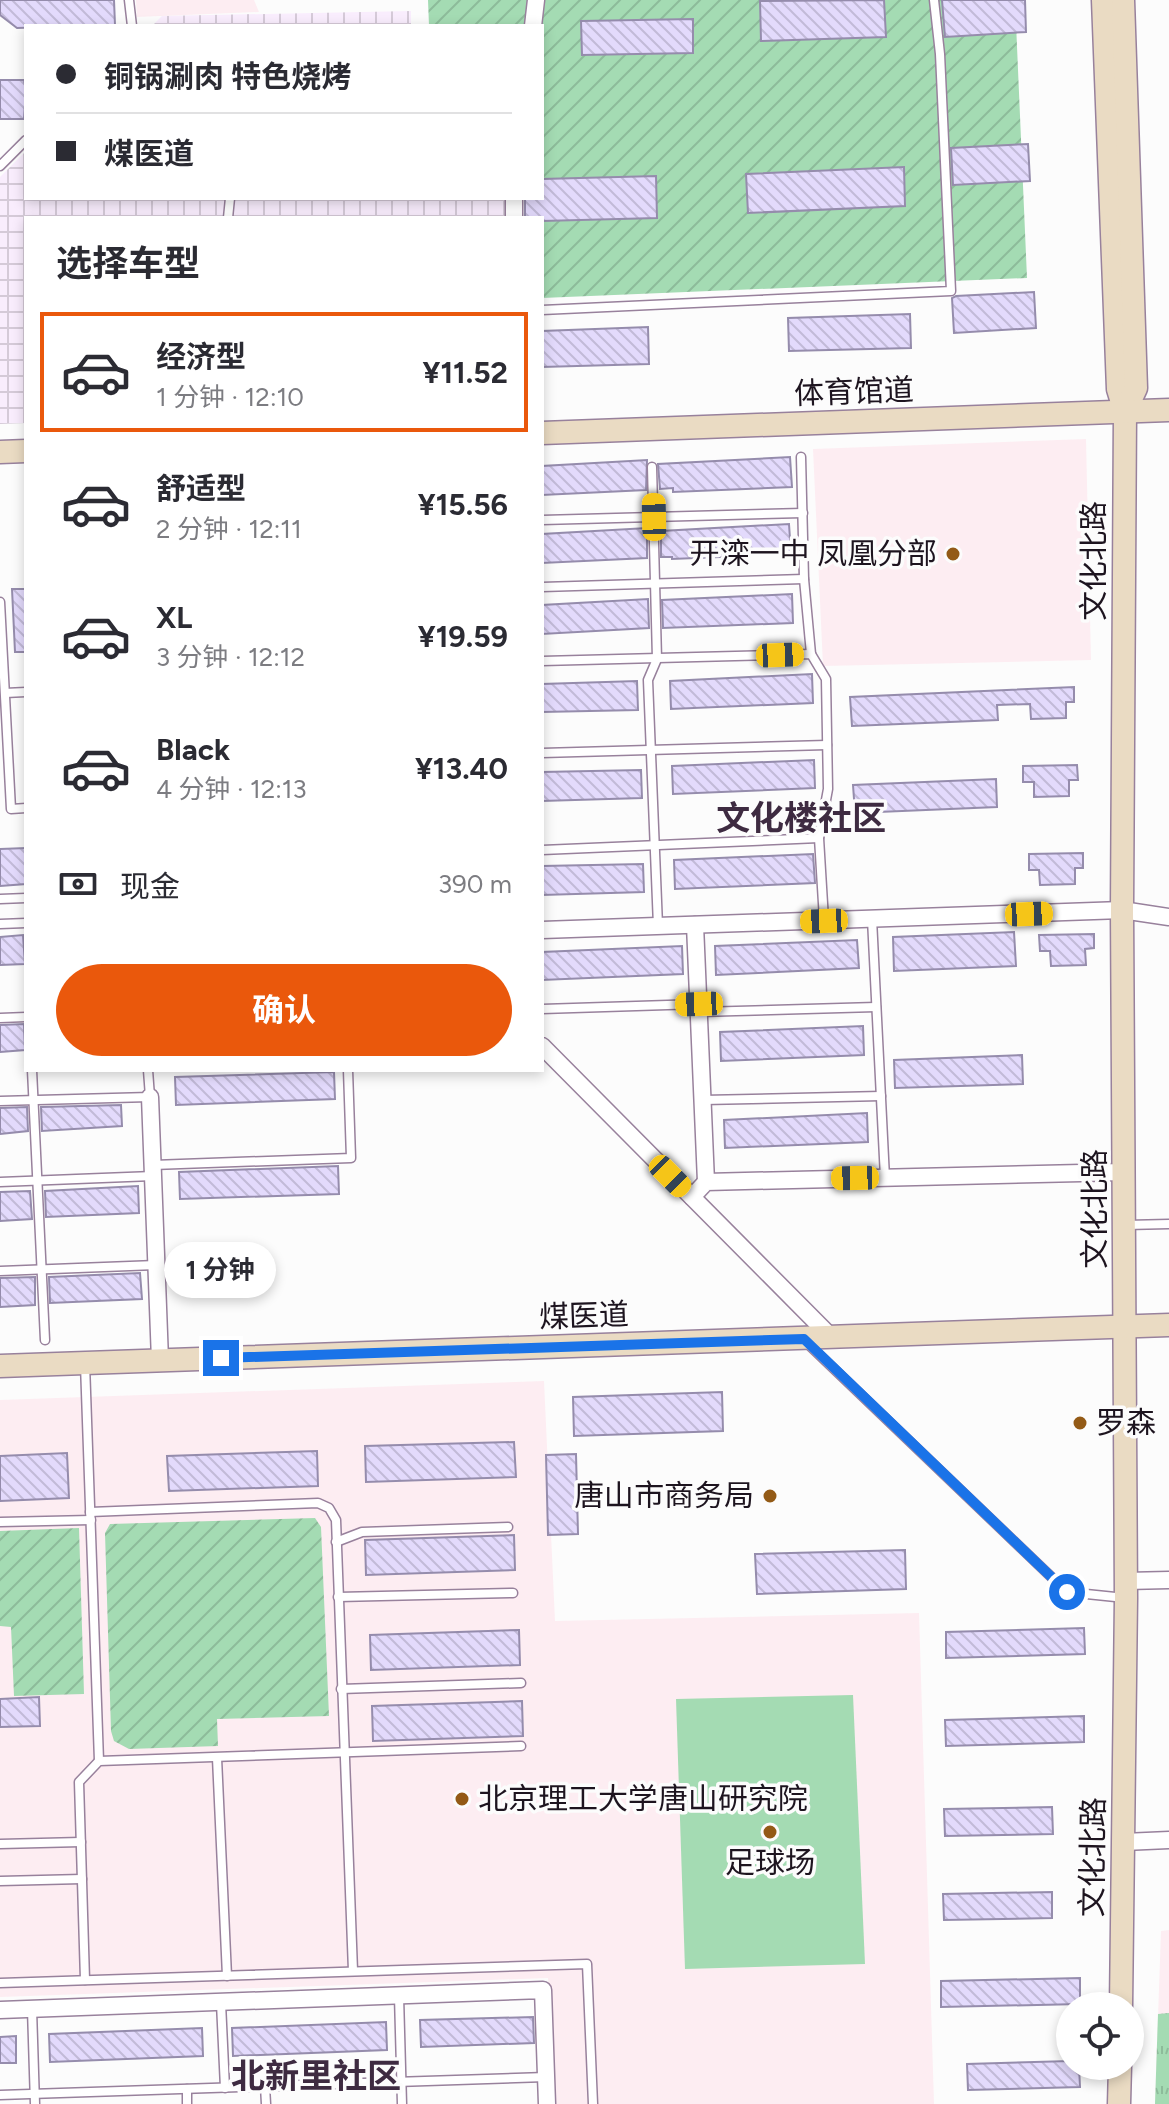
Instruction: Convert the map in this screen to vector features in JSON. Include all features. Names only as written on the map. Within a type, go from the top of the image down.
[{"type":"street","points":[[533,24],[536,0]]},
{"type":"street","name":"文化北路","points":[[1103,0],[1118,389],[1125,412],[1122,910],[1126,1590],[1121,1992]]},
{"type":"street","name":"文化北路","points":[[1123,0],[1136,388],[1125,412]]},
{"type":"street","name":"体育馆道","points":[[544,433],[1169,410]]},
{"type":"street","points":[[0,452],[24,451]]},
{"type":"street","points":[[544,930],[1122,910],[1169,917]]},
{"type":"street","points":[[692,1197],[706,1182],[695,925]]},
{"type":"street","points":[[544,1048],[832,1338]]},
{"type":"street","points":[[150,1097],[160,1360]]},
{"type":"street","points":[[706,1182],[1125,1172]]},
{"type":"street","name":"煤医道","points":[[0,1366],[1169,1325]]},
{"type":"street","points":[[1126,1590],[1169,1580]]},
{"type":"street","points":[[1124,1842],[1169,1840]]},
{"type":"street","points":[[0,2010],[543,1990],[547,2104]]},
{"type":"street","points":[[1119,2104],[1120,2080]]},
{"type":"lane","points":[[129,0],[132,24]]},
{"type":"lane","points":[[544,310],[951,291],[940,54],[934,0]]},
{"type":"lane","points":[[0,166],[24,142]]},
{"type":"lane","points":[[801,457],[804,579],[811,654],[826,679],[828,789],[819,838],[824,921]]},
{"type":"lane","points":[[652,467],[657,659],[648,680],[658,926]]},
{"type":"lane","points":[[544,520],[803,513]]},
{"type":"lane","points":[[544,587],[804,579]]},
{"type":"lane","points":[[0,602],[5,693],[3,710],[11,809],[24,808]]},
{"type":"lane","points":[[544,661],[811,654]]},
{"type":"lane","points":[[5,693],[24,692]]},
{"type":"lane","points":[[544,753],[827,745]]},
{"type":"lane","points":[[544,850],[819,838]]},
{"type":"lane","points":[[0,899],[24,898]]},
{"type":"lane","points":[[872,919],[885,1178]]},
{"type":"lane","points":[[0,924],[24,923]]},
{"type":"lane","points":[[544,1009],[876,1007]]},
{"type":"lane","points":[[0,1018],[24,1017]]},
{"type":"lane","points":[[32,1072],[45,1340]]},
{"type":"lane","points":[[0,1101],[150,1097],[148,1072]]},
{"type":"lane","points":[[0,1182],[351,1158],[348,1072]]},
{"type":"lane","points":[[703,1100],[881,1096]]},
{"type":"lane","points":[[1125,1225],[1169,1224]]},
{"type":"lane","points":[[0,1271],[156,1265]]},
{"type":"lane","points":[[804,1339],[1067,1592],[1126,1590]]},
{"type":"lane","points":[[85,1363],[99,1761]]},
{"type":"lane","points":[[0,1522],[318,1503],[329,1508],[336,1520],[353,1971]]},
{"type":"lane","points":[[336,1542],[362,1532],[508,1527]]},
{"type":"lane","points":[[338,1597],[513,1593]]},
{"type":"lane","points":[[341,1689],[521,1683]]},
{"type":"lane","points":[[85,1980],[79,1782],[99,1761],[521,1746]]},
{"type":"lane","points":[[217,1758],[227,1976]]},
{"type":"lane","points":[[0,1844],[81,1842]]},
{"type":"lane","points":[[0,1881],[82,1879]]},
{"type":"lane","points":[[0,1983],[587,1964],[593,2104]]},
{"type":"lane","points":[[399,1995],[402,2104]]},
{"type":"lane","points":[[221,2002],[225,2088]]},
{"type":"lane","points":[[32,2009],[35,2104]]},
{"type":"lane","points":[[0,2095],[546,2077]]},
{"type":"lane","points":[[265,2086],[266,2104]]},
{"type":"lane","points":[[187,2089],[187,2104]]},
{"type":"shaded area","points":[[136,0],[254,0],[259,12],[137,17]]},
{"type":"shaded area","points":[[411,11],[411,24],[154,24],[162,16]]},
{"type":"shaded area","points":[[24,153],[24,200],[505,200],[506,216],[24,216],[24,423],[0,424],[0,177]]},
{"type":"shaded area","name":"开滦一中 凤凰分部","points":[[1086,439],[1091,660],[823,666],[813,449]]},
{"type":"shaded area","name":"北京理工大学唐山研究院","points":[[544,1381],[555,1621],[919,1613],[934,2104],[554,2104],[548,1978],[0,1997],[0,1400]]},
{"type":"shaded area","points":[[1169,1930],[1169,2104],[1155,2104],[1161,1931]]},
{"type":"green space","points":[[428,0],[1015,0],[1027,278],[544,298],[544,24],[429,24]]},
{"type":"green space","points":[[315,1518],[321,1527],[329,1716],[217,1719],[218,1746],[129,1749],[114,1741],[111,1731],[105,1533],[110,1524]]},
{"type":"green space","points":[[79,1528],[84,1694],[14,1696],[11,1627],[0,1626],[0,1531]]},
{"type":"green space","name":"足球场","points":[[853,1695],[865,1964],[685,1969],[676,1699]]},
{"type":"green space","points":[[1169,2013],[1169,2104],[1155,2104],[1158,2014]]},
{"type":"building","points":[[0,0],[114,0],[115,24],[24,24],[24,28],[17,28],[0,15]]},
{"type":"building","points":[[884,0],[886,37],[761,41],[760,1]]},
{"type":"building","points":[[942,0],[1025,0],[1026,32],[945,37]]},
{"type":"building","points":[[693,19],[693,53],[582,55],[581,21]]},
{"type":"building","points":[[0,80],[24,80],[24,119],[0,119]]},
{"type":"building","points":[[1028,144],[1030,181],[953,185],[951,148]]},
{"type":"building","points":[[904,167],[905,206],[748,213],[746,174]]},
{"type":"building","points":[[656,176],[657,218],[544,221],[544,216],[525,216],[525,200],[544,200],[544,179]]},
{"type":"building","points":[[1034,292],[1036,328],[954,333],[952,298]]},
{"type":"building","points":[[910,314],[911,348],[789,351],[788,318]]},
{"type":"building","points":[[648,327],[649,364],[544,367],[544,331]]},
{"type":"building","points":[[790,457],[792,487],[673,492],[673,488],[660,489],[658,464]]},
{"type":"building","points":[[647,460],[646,490],[544,495],[544,466]]},
{"type":"building","points":[[789,524],[791,554],[661,557],[661,531]]},
{"type":"building","points":[[647,528],[647,558],[544,563],[544,534]]},
{"type":"building","points":[[12,589],[24,589],[24,652],[15,652]]},
{"type":"building","points":[[792,594],[793,623],[663,628],[662,600]]},
{"type":"building","points":[[648,599],[649,628],[544,634],[544,605]]},
{"type":"building","points":[[812,674],[813,703],[671,709],[670,681]]},
{"type":"building","points":[[637,681],[638,710],[544,712],[544,684]]},
{"type":"building","points":[[1074,687],[1074,702],[1066,702],[1066,718],[1031,719],[1030,704],[997,705],[998,720],[852,726],[850,697]]},
{"type":"building","points":[[814,760],[815,788],[673,794],[672,766]]},
{"type":"building","points":[[1077,765],[1078,780],[1069,780],[1069,796],[1034,797],[1034,782],[1023,782],[1023,766]]},
{"type":"building","points":[[641,770],[642,798],[544,801],[544,772]]},
{"type":"building","points":[[996,779],[997,807],[855,813],[853,785]]},
{"type":"building","points":[[24,848],[24,884],[0,886],[0,849]]},
{"type":"building","points":[[1083,853],[1083,868],[1075,868],[1075,884],[1040,885],[1039,870],[1029,870],[1029,854]]},
{"type":"building","points":[[813,854],[815,883],[675,889],[674,860]]},
{"type":"building","points":[[643,864],[644,892],[544,895],[544,866]]},
{"type":"building","points":[[1014,932],[1016,966],[894,971],[893,937]]},
{"type":"building","points":[[1094,934],[1094,948],[1085,949],[1086,965],[1051,966],[1050,951],[1040,951],[1039,935]]},
{"type":"building","points":[[23,935],[24,964],[0,965],[0,937]]},
{"type":"building","points":[[857,940],[859,968],[716,975],[715,946]]},
{"type":"building","points":[[682,946],[683,974],[544,980],[544,952]]},
{"type":"building","points":[[24,1024],[24,1050],[0,1052],[0,1025]]},
{"type":"building","points":[[863,1026],[864,1055],[721,1061],[720,1032]]},
{"type":"building","points":[[1022,1055],[1023,1084],[895,1088],[894,1060]]},
{"type":"building","points":[[334,1072],[335,1099],[176,1105],[175,1077]]},
{"type":"building","points":[[121,1105],[122,1126],[42,1131],[41,1107]]},
{"type":"building","points":[[27,1107],[28,1131],[0,1134],[0,1108]]},
{"type":"building","points":[[867,1113],[868,1142],[725,1148],[724,1120]]},
{"type":"building","points":[[338,1166],[339,1194],[180,1199],[179,1172]]},
{"type":"building","points":[[138,1186],[139,1213],[46,1217],[45,1191]]},
{"type":"building","points":[[30,1191],[32,1219],[0,1221],[0,1192]]},
{"type":"building","points":[[140,1273],[142,1299],[50,1303],[49,1277]]},
{"type":"building","points":[[35,1277],[35,1305],[0,1307],[0,1278]]},
{"type":"building","points":[[722,1392],[723,1431],[574,1436],[573,1397]]},
{"type":"building","points":[[514,1442],[516,1477],[366,1482],[365,1446]]},
{"type":"building","points":[[317,1451],[318,1486],[169,1491],[167,1456]]},
{"type":"building","points":[[67,1453],[69,1498],[0,1501],[0,1456]]},
{"type":"building","points":[[576,1454],[578,1534],[548,1535],[546,1455]]},
{"type":"building","points":[[514,1535],[515,1570],[366,1575],[365,1540]]},
{"type":"building","points":[[905,1550],[906,1589],[757,1594],[755,1554]]},
{"type":"building","points":[[1084,1628],[1085,1654],[946,1658],[946,1632]]},
{"type":"building","points":[[519,1630],[520,1665],[371,1670],[370,1635]]},
{"type":"building","points":[[39,1697],[40,1726],[0,1727],[0,1699]]},
{"type":"building","points":[[522,1701],[523,1736],[373,1741],[372,1706]]},
{"type":"building","points":[[1084,1716],[1084,1742],[946,1746],[945,1720]]},
{"type":"building","points":[[1052,1807],[1053,1834],[945,1836],[944,1809]]},
{"type":"building","points":[[1052,1892],[1052,1918],[944,1920],[943,1894]]},
{"type":"building","points":[[1080,1978],[1080,1992],[1056,1992],[1056,2005],[941,2007],[941,1981]]},
{"type":"building","points":[[533,2017],[534,2043],[421,2047],[420,2020]]},
{"type":"building","points":[[386,2022],[387,2050],[233,2056],[232,2028]]},
{"type":"building","points":[[202,2028],[203,2056],[50,2062],[49,2034]]},
{"type":"building","points":[[16,2036],[16,2063],[0,2063],[0,2037]]},
{"type":"building","points":[[1056,2061],[1056,2080],[1080,2080],[1080,2087],[968,2090],[967,2064]]},
{"type":"place","name":"开滦一中 凤凰分部","points":[[953,554]]},
{"type":"place","name":"罗森","points":[[1080,1423]]},
{"type":"place","name":"唐山市商务局","points":[[770,1496]]},
{"type":"place","name":"北京理工大学唐山研究院","points":[[462,1799]]},
{"type":"place","name":"足球场","points":[[770,1832]]},
{"type":"district","name":"文化楼社区","points":[[801,818]]},
{"type":"district","name":"北新里社区","points":[[316,2076]]},
{"type":"route","points":[[221,1358],[804,1339],[1067,1592]]}]
